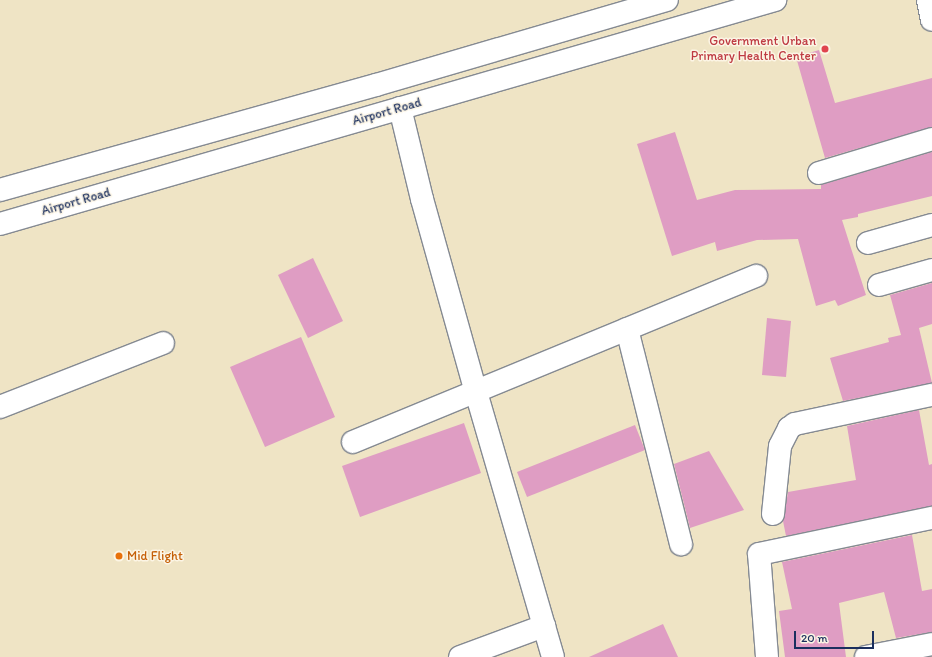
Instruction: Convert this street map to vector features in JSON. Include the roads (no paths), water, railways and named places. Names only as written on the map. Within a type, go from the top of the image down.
[{"type":"street","points":[[0,190],[376,85],[667,0]]},
{"type":"street","name":"Airport Road","points":[[0,224],[775,0]]},
{"type":"street","points":[[928,0],[932,20]]},
{"type":"street","points":[[400,108],[422,199],[553,657]]},
{"type":"street","points":[[819,173],[932,139]]},
{"type":"street","points":[[868,244],[932,225]]},
{"type":"street","points":[[879,285],[932,270]]},
{"type":"street","points":[[353,442],[756,276]]},
{"type":"street","points":[[627,329],[681,544]]},
{"type":"street","points":[[0,407],[163,343]]},
{"type":"street","points":[[773,514],[780,446],[789,428],[795,424],[932,395]]},
{"type":"street","points":[[767,657],[758,554],[932,518]]},
{"type":"street","points":[[460,657],[544,626]]},
{"type":"street","points":[[866,657],[932,644]]},
{"type":"place","name":"Government Urban Primary Health Center","points":[[825,49]]},
{"type":"place","name":"Mid Flight","points":[[119,556]]}]
